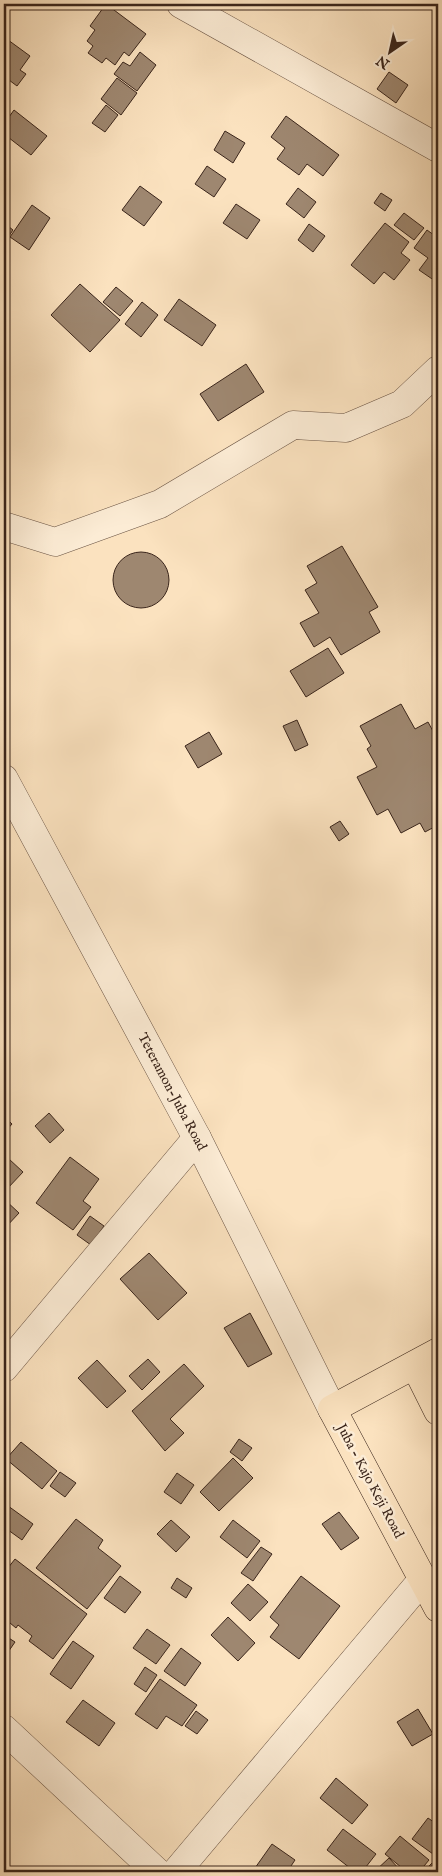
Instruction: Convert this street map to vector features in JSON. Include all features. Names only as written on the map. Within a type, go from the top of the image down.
[{"type":"main road","name":"Juba - Kajo Keji Road","points":[[438,1352],[332,1409],[438,1608]]},
{"type":"main road","points":[[415,1365],[438,1411]]},
{"type":"street","points":[[181,4],[438,148]]},
{"type":"street","points":[[4,526],[55,542],[72,536],[160,504],[293,425],[346,428],[402,404],[438,370]]},
{"type":"street","name":"Teteramon-Juba Road","points":[[4,779],[197,1138],[332,1409]]},
{"type":"street","points":[[4,1368],[197,1138]]},
{"type":"street","points":[[176,1872],[423,1579]]},
{"type":"street","points":[[4,1729],[156,1872]]},
{"type":"building","points":[[106,4],[146,34],[129,56],[124,52],[115,65],[106,58],[102,63],[88,53],[93,46],[87,41],[95,30],[90,26]]},
{"type":"building","points":[[4,37],[30,56],[20,70],[26,74],[17,86],[9,80],[4,85]]},
{"type":"building","points":[[140,52],[156,65],[137,91],[114,74],[123,62],[130,66]]},
{"type":"building","points":[[389,72],[408,85],[396,103],[377,89]]},
{"type":"building","points":[[117,78],[137,93],[121,115],[101,99]]},
{"type":"building","points":[[106,105],[118,115],[105,132],[92,123]]},
{"type":"building","points":[[14,110],[47,136],[31,155],[4,134],[4,124]]},
{"type":"building","points":[[286,116],[339,155],[323,176],[307,164],[299,175],[277,159],[285,148],[271,137]]},
{"type":"building","points":[[225,131],[245,143],[233,163],[214,150]]},
{"type":"building","points":[[207,166],[226,179],[214,197],[195,184]]},
{"type":"building","points":[[140,186],[162,202],[144,226],[122,210]]},
{"type":"building","points":[[298,188],[316,202],[304,218],[286,204]]},
{"type":"building","points":[[381,193],[392,200],[385,211],[374,203]]},
{"type":"building","points":[[236,204],[260,220],[247,239],[223,223]]},
{"type":"building","points":[[32,205],[50,218],[29,250],[10,237]]},
{"type":"building","points":[[404,213],[424,228],[414,240],[394,225]]},
{"type":"building","points":[[4,223],[13,230],[4,243]]},
{"type":"building","points":[[385,223],[409,242],[401,253],[410,260],[394,280],[384,272],[374,284],[351,265]]},
{"type":"building","points":[[309,224],[325,236],[313,252],[298,240]]},
{"type":"building","points":[[427,230],[438,238],[438,283],[419,270],[428,258],[414,248]]},
{"type":"building","points":[[80,284],[120,320],[90,352],[51,315]]},
{"type":"building","points":[[116,287],[133,301],[120,316],[103,302]]},
{"type":"building","points":[[179,299],[216,325],[202,346],[164,320]]},
{"type":"building","points":[[142,302],[158,315],[141,337],[125,324]]},
{"type":"building","points":[[246,364],[264,392],[218,421],[200,394]]},
{"type":"building","points":[[342,546],[378,607],[369,612],[380,632],[341,655],[330,637],[314,647],[300,623],[319,613],[305,590],[317,583],[307,566]]},
{"type":"building","points":[[141,552],[152,554],[161,560],[167,569],[169,580],[167,591],[161,600],[152,606],[141,608],[130,606],[121,600],[115,591],[113,580],[115,569],[121,560],[130,554]]},
{"type":"building","points":[[328,648],[344,673],[306,697],[290,671]]},
{"type":"building","points":[[401,704],[415,729],[428,722],[434,733],[438,731],[438,825],[425,832],[420,823],[401,833],[388,809],[377,815],[357,777],[377,767],[367,749],[371,746],[360,726]]},
{"type":"building","points":[[297,720],[308,745],[295,751],[283,726]]},
{"type":"building","points":[[209,732],[222,754],[198,768],[185,746]]},
{"type":"building","points":[[340,821],[349,834],[339,841],[330,827]]},
{"type":"building","points":[[49,1113],[64,1130],[50,1143],[35,1126]]},
{"type":"building","points":[[4,1116],[12,1124],[4,1133]]},
{"type":"building","points":[[70,1157],[99,1179],[83,1201],[91,1207],[73,1230],[36,1203]]},
{"type":"building","points":[[9,1159],[23,1172],[7,1189],[4,1186],[4,1165]]},
{"type":"building","points":[[4,1199],[19,1213],[5,1228],[4,1227]]},
{"type":"building","points":[[90,1216],[104,1226],[91,1245],[77,1235]]},
{"type":"building","points":[[149,1253],[187,1293],[158,1320],[120,1279]]},
{"type":"building","points":[[250,1313],[272,1354],[248,1367],[224,1328]]},
{"type":"building","points":[[148,1359],[160,1372],[142,1390],[129,1376]]},
{"type":"building","points":[[97,1360],[126,1391],[107,1408],[78,1378]]},
{"type":"building","points":[[184,1364],[204,1386],[170,1419],[184,1433],[165,1451],[132,1411]]},
{"type":"building","points":[[239,1439],[252,1448],[242,1461],[230,1452]]},
{"type":"building","points":[[21,1442],[57,1471],[42,1489],[6,1459]]},
{"type":"building","points":[[233,1458],[253,1478],[219,1511],[200,1492]]},
{"type":"building","points":[[60,1472],[76,1483],[65,1497],[50,1486]]},
{"type":"building","points":[[177,1473],[194,1485],[181,1504],[164,1492]]},
{"type":"building","points":[[4,1503],[33,1524],[22,1540],[4,1527]]},
{"type":"building","points":[[339,1512],[359,1538],[341,1550],[322,1524]]},
{"type":"building","points":[[76,1519],[103,1540],[98,1548],[121,1566],[87,1609],[36,1568]]},
{"type":"building","points":[[171,1520],[190,1537],[176,1552],[157,1534]]},
{"type":"building","points":[[233,1520],[260,1541],[247,1558],[220,1537]]},
{"type":"building","points":[[261,1547],[272,1554],[253,1581],[241,1573]]},
{"type":"building","points":[[15,1559],[87,1614],[53,1659],[29,1641],[32,1636],[18,1625],[16,1628],[4,1618],[4,1573]]},
{"type":"building","points":[[120,1576],[141,1592],[125,1613],[104,1598]]},
{"type":"building","points":[[301,1576],[340,1606],[299,1659],[270,1637],[279,1625],[270,1617]]},
{"type":"building","points":[[177,1578],[192,1588],[186,1598],[171,1588]]},
{"type":"building","points":[[248,1584],[268,1602],[250,1621],[231,1603]]},
{"type":"building","points":[[228,1617],[255,1643],[238,1661],[211,1635]]},
{"type":"building","points":[[147,1629],[170,1645],[156,1664],[133,1648]]},
{"type":"building","points":[[4,1635],[15,1642],[4,1658]]},
{"type":"building","points":[[73,1641],[94,1656],[71,1689],[50,1674]]},
{"type":"building","points":[[181,1648],[201,1663],[185,1686],[164,1671]]},
{"type":"building","points":[[145,1667],[157,1675],[146,1692],[134,1684]]},
{"type":"building","points":[[160,1679],[197,1705],[182,1726],[166,1716],[157,1729],[135,1714]]},
{"type":"building","points":[[83,1700],[115,1723],[99,1746],[66,1722]]},
{"type":"building","points":[[418,1709],[433,1734],[412,1746],[397,1722]]},
{"type":"building","points":[[196,1711],[208,1720],[197,1734],[185,1726]]},
{"type":"building","points":[[336,1778],[368,1805],[352,1824],[320,1798]]},
{"type":"building","points":[[428,1818],[438,1825],[438,1847],[433,1854],[412,1839]]},
{"type":"building","points":[[343,1829],[376,1854],[362,1872],[355,1872],[327,1850]]},
{"type":"building","points":[[400,1836],[429,1860],[419,1872],[407,1872],[385,1854]]},
{"type":"building","points":[[272,1844],[295,1860],[287,1872],[261,1872],[255,1868]]},
{"type":"building","points":[[389,1858],[402,1872],[374,1872]]},
{"type":"building","points":[[434,1861],[438,1865],[438,1872],[423,1872]]}]
